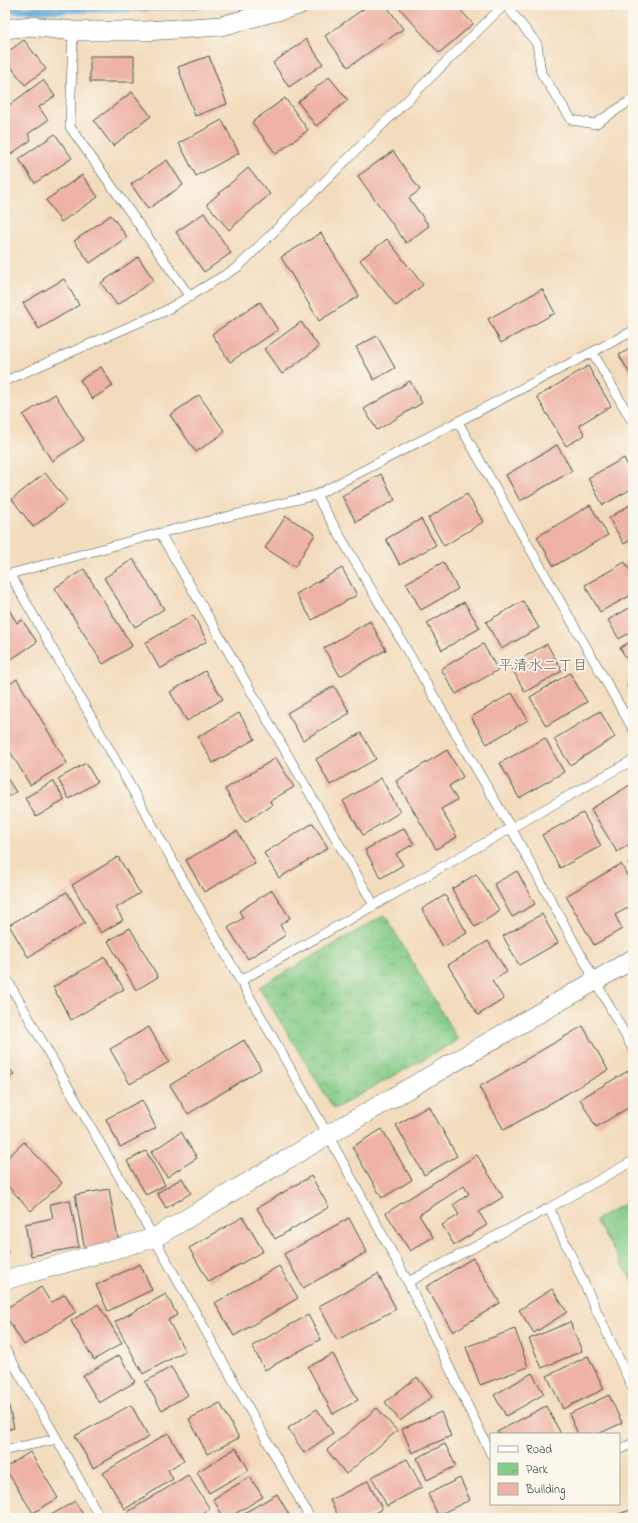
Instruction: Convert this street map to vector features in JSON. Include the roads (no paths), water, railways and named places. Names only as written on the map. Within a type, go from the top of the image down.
[{"type":"street","points":[[5,29],[31,26],[73,31],[145,31],[221,26],[299,5]]},
{"type":"street","points":[[5,1280],[154,1238],[328,1135],[633,959]]},
{"type":"lane","points":[[5,381],[163,312],[238,267],[505,5],[537,44],[541,73],[572,120],[595,124],[633,99]]},
{"type":"lane","points":[[73,31],[70,127],[190,296]]},
{"type":"lane","points":[[490,1452],[408,1282],[328,1135],[7,576],[160,533],[316,495],[633,331]]},
{"type":"lane","points":[[593,352],[633,423]]},
{"type":"lane","points":[[458,422],[633,729]]},
{"type":"lane","points":[[316,495],[511,828],[633,1050]]},
{"type":"lane","points":[[160,533],[374,905]]},
{"type":"lane","points":[[240,981],[633,760]]},
{"type":"lane","points":[[5,976],[154,1238],[310,1518]]},
{"type":"lane","points":[[408,1282],[549,1208],[633,1161]]},
{"type":"lane","points":[[549,1208],[633,1389]]},
{"type":"lane","points":[[5,1348],[100,1518]]},
{"type":"lane","points":[[5,1450],[57,1439]]},
{"type":"lane","points":[[620,1450],[633,1443]]},
{"type":"waterway","points":[[5,10],[121,9],[203,5]]},
{"type":"district","name":"平清水二丁目","points":[[543,666]]}]
